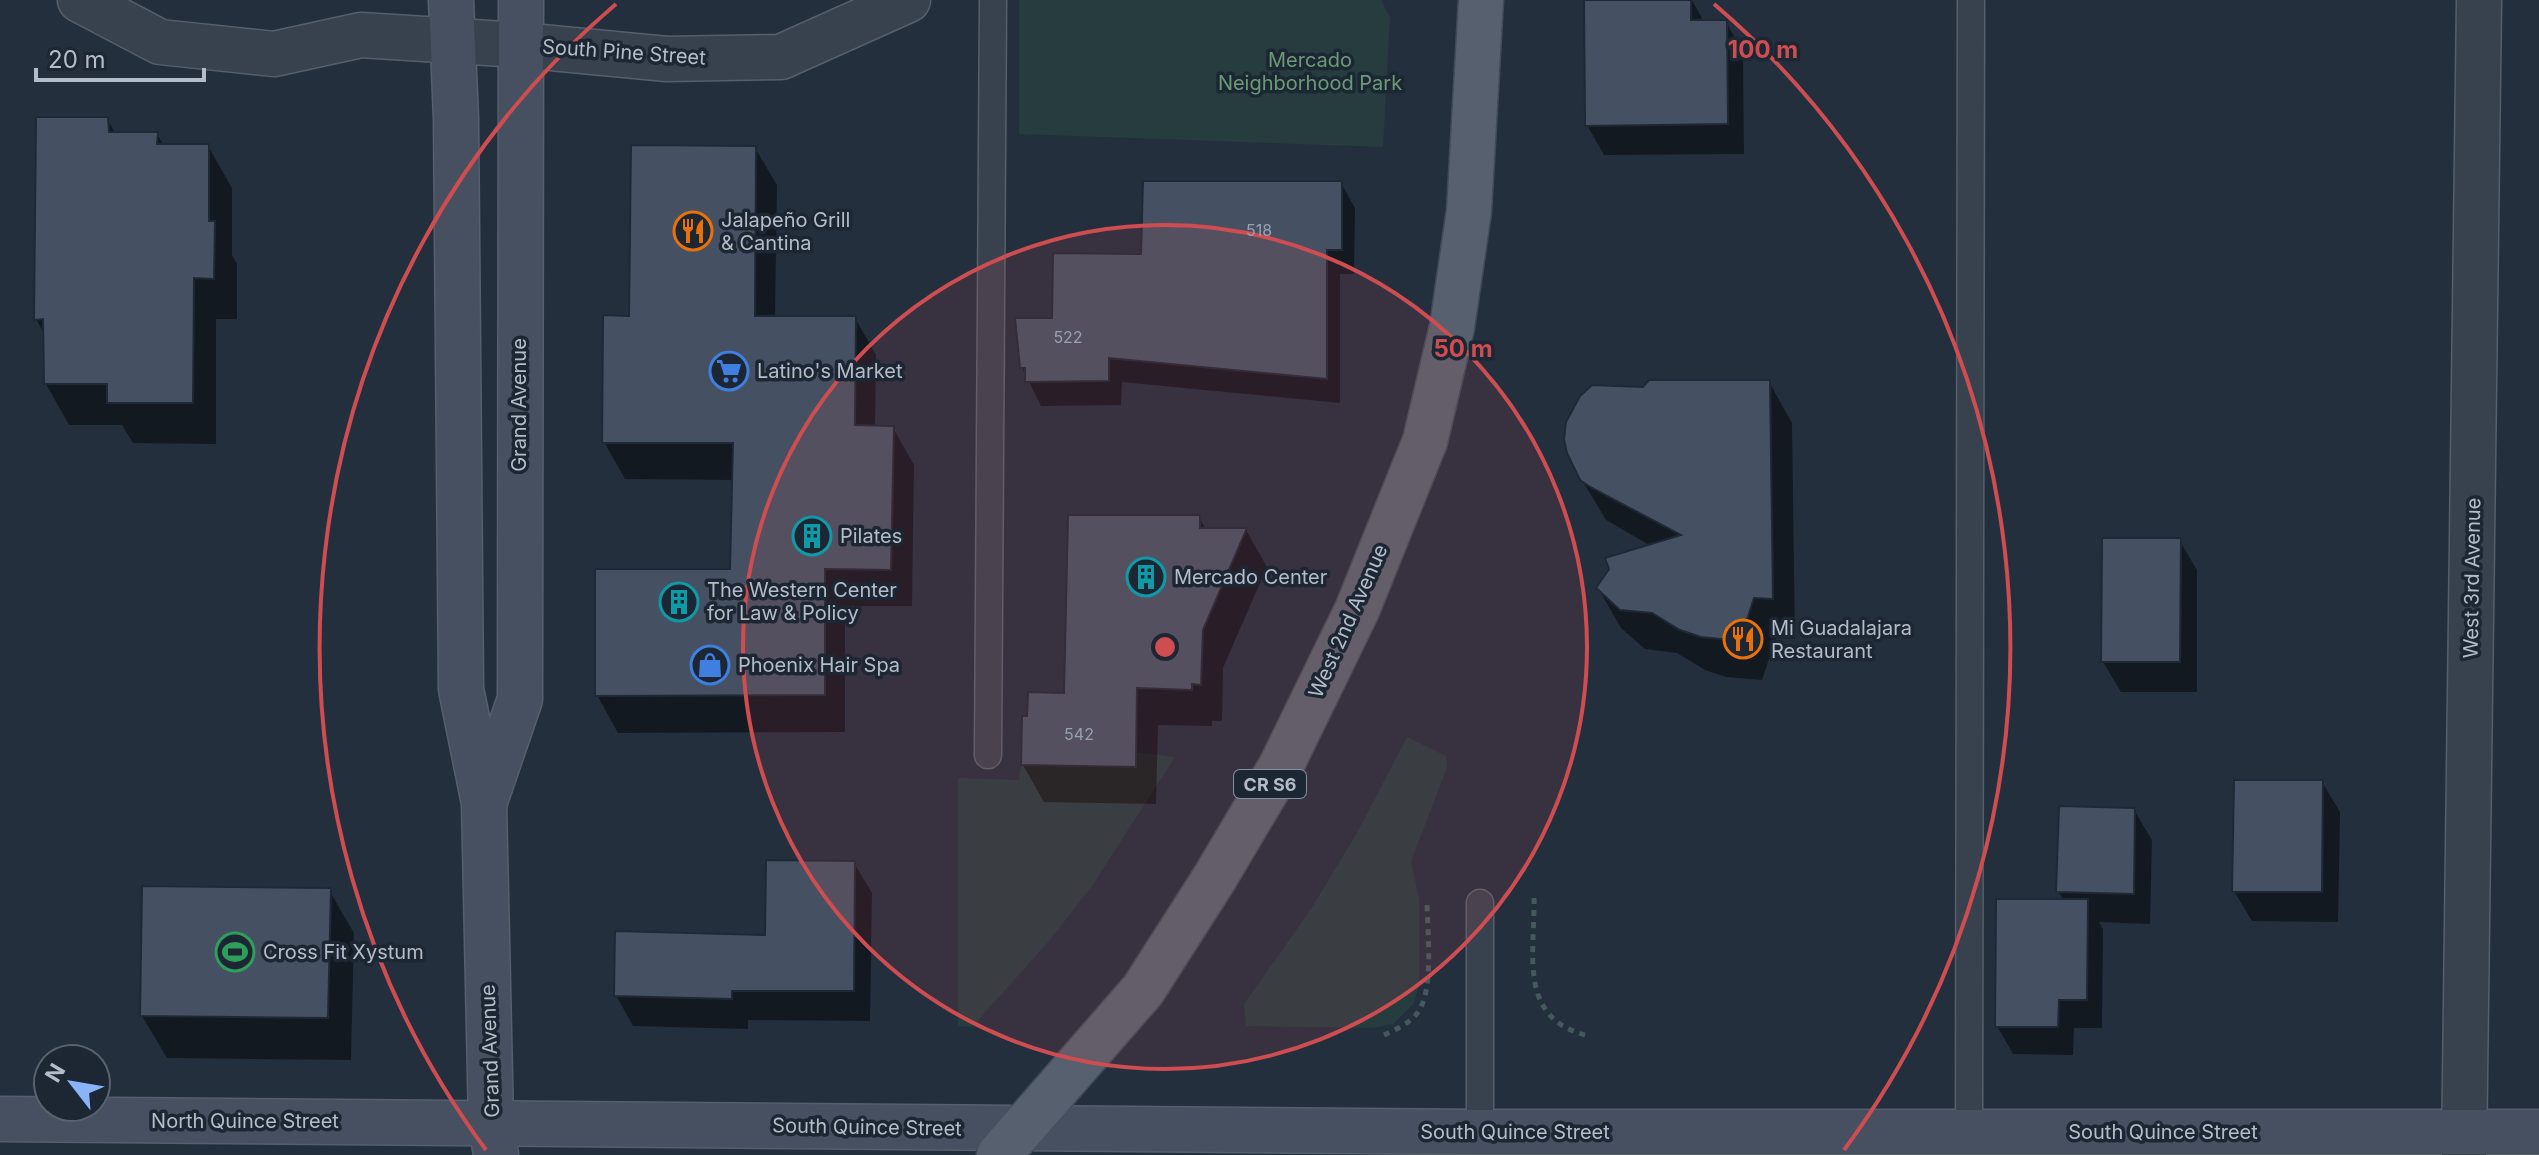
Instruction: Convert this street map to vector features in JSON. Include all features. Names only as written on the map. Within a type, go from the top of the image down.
[{"type":"main road","name":"Grand Avenue","points":[[484,803],[520,699],[521,0]]},
{"type":"main road","name":"West 2nd Avenue","points":[[1011,1141],[1143,990],[1281,766],[1357,610],[1425,441],[1452,327],[1469,211],[1481,0]]},
{"type":"main road","name":"Grand Avenue","points":[[451,20],[456,119],[461,689],[484,803],[494,1138]]},
{"type":"main road","name":"North Quince Street","points":[[0,1119],[494,1138]]},
{"type":"main road","name":"South Quince Street","points":[[494,1138],[894,1129],[1011,1141],[1480,1132],[1969,1132],[2464,1143],[2539,1132]]},
{"type":"street","name":"South Pine Street","points":[[80,0],[160,42],[274,54],[451,20],[520,45],[667,59],[781,57],[908,0]]},
{"type":"street","name":"West 3rd Avenue","points":[[2464,1143],[2479,0]]},
{"type":"lane","points":[[988,755],[993,0]]},
{"type":"lane","points":[[1969,1132],[1971,0]]},
{"type":"lane","points":[[1480,903],[1480,1132]]},
{"type":"path","points":[[1534,898],[1537,996],[1542,1008],[1560,1026],[1589,1036]]},
{"type":"path","points":[[1384,1035],[1399,1029],[1420,1009],[1427,983],[1427,901]]},
{"type":"green space","name":"Mercado Neighborhood Park","points":[[1019,0],[1381,0],[1390,17],[1383,147],[1019,134]]},
{"type":"green space","points":[[1407,737],[1446,756],[1447,768],[1411,861],[1419,898],[1419,986],[1414,1003],[1393,1024],[1372,1028],[1246,1026],[1244,1004],[1311,909],[1358,831]]},
{"type":"green space","points":[[1136,752],[1175,757],[1092,886],[1050,940],[972,1027],[958,1026],[958,778],[1019,780],[1021,765],[1135,767]]},
{"type":"building","points":[[1584,0],[1691,0],[1691,20],[1727,20],[1728,124],[1585,126]]},
{"type":"building","points":[[36,117],[108,117],[109,132],[158,132],[157,144],[209,144],[209,221],[215,221],[214,279],[194,278],[193,403],[107,403],[107,384],[44,384],[43,319],[34,320]]},
{"type":"building","points":[[631,145],[756,146],[755,316],[856,316],[855,425],[894,426],[891,570],[825,569],[825,695],[595,696],[595,569],[730,569],[733,443],[602,443],[603,315],[629,316]]},
{"type":"building","points":[[1143,181],[1342,181],[1342,250],[1327,250],[1327,379],[1109,358],[1109,381],[1025,382],[1025,368],[1020,368],[1015,318],[1052,318],[1053,253],[1141,254]]},
{"type":"building","points":[[1649,380],[1770,380],[1773,599],[1754,598],[1740,641],[1701,637],[1680,630],[1652,613],[1620,610],[1596,588],[1609,569],[1605,558],[1681,535],[1580,480],[1567,453],[1564,439],[1566,422],[1580,396],[1592,385],[1643,387]]},
{"type":"building","points":[[1068,515],[1200,515],[1200,528],[1247,528],[1203,630],[1201,685],[1192,684],[1192,690],[1137,688],[1136,767],[1021,765],[1022,716],[1027,716],[1028,692],[1064,693]]},
{"type":"building","points":[[2102,538],[2181,538],[2180,662],[2101,662]]},
{"type":"building","points":[[2234,780],[2323,780],[2322,892],[2232,892]]},
{"type":"building","points":[[2059,806],[2135,808],[2134,894],[2056,892]]},
{"type":"building","points":[[766,860],[855,861],[854,991],[732,991],[732,999],[614,996],[615,931],[765,935]]},
{"type":"building","name":"Cross Fit Xystum","points":[[142,886],[331,888],[328,1018],[140,1016]]},
{"type":"building","points":[[1996,899],[2088,899],[2087,1000],[2059,1000],[2058,1027],[1995,1027]]},
{"type":"place","name":"Jalapeño Grill & Cantina","points":[[693,231]]},
{"type":"place","name":"Latino's Market","points":[[729,371]]},
{"type":"place","name":"Pilates","points":[[812,536]]},
{"type":"place","name":"Mercado Center","points":[[1146,577]]},
{"type":"place","name":"The Western Center for Law & Policy","points":[[679,602]]},
{"type":"place","name":"Mi Guadalajara Restaurant","points":[[1743,639]]},
{"type":"place","name":"Phoenix Hair Spa","points":[[710,665]]},
{"type":"place","name":"Cross Fit Xystum","points":[[235,952]]}]
